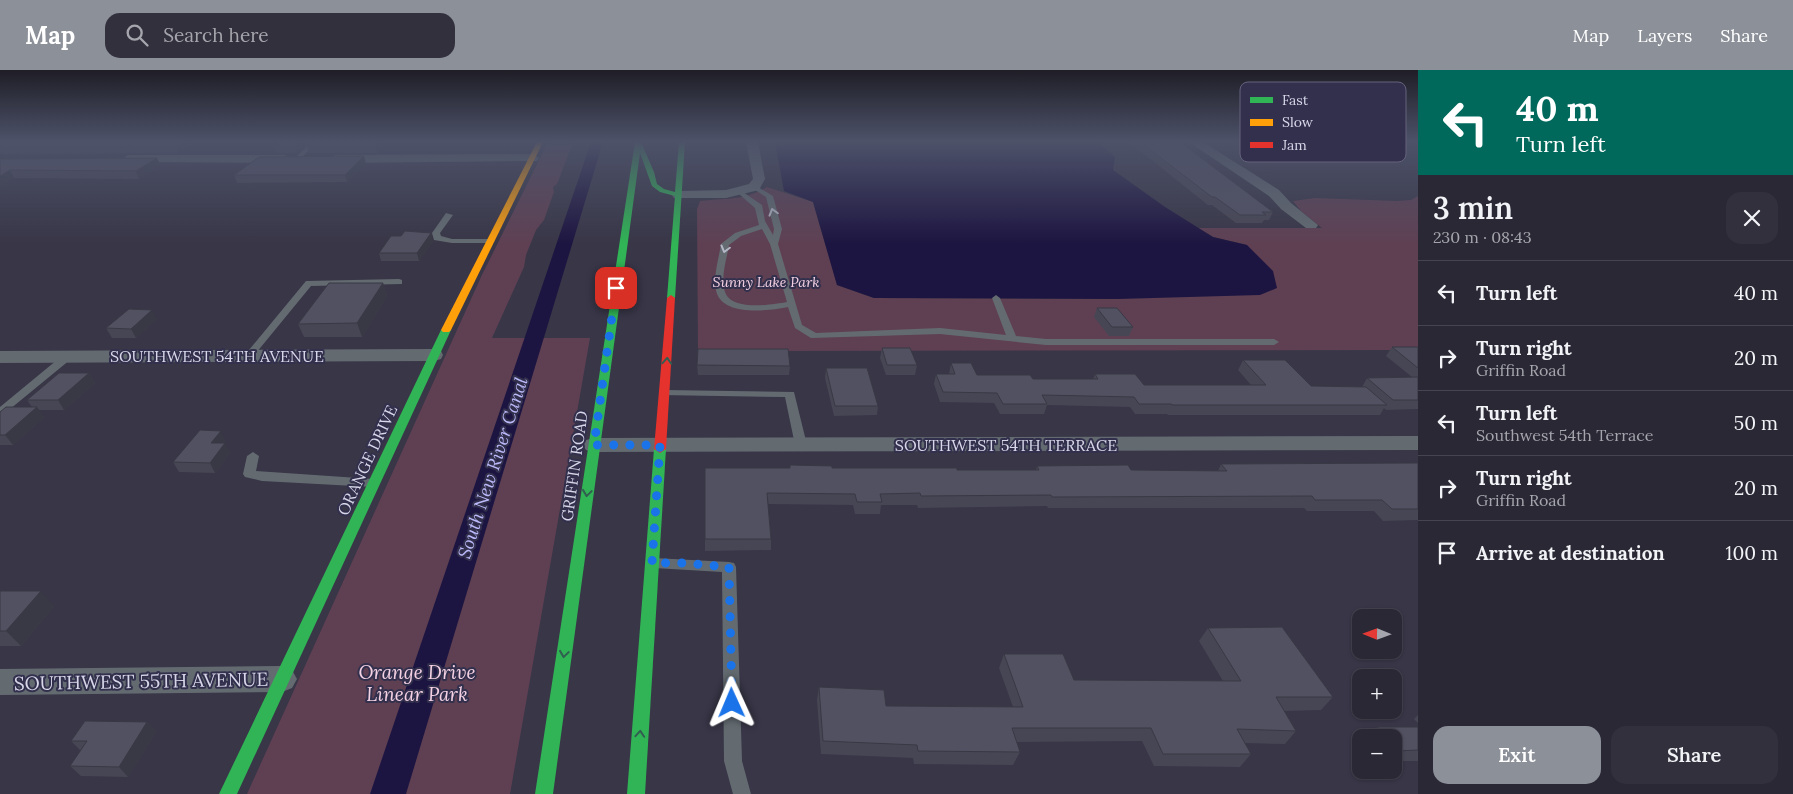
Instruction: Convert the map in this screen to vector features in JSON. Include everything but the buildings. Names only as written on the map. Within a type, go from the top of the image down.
[{"type":"main road","name":"ORANGE DRIVE","points":[[228,794],[434,355],[524,176]]},
{"type":"main road","name":"GRIFFIN ROAD","points":[[544,794],[633,176]]},
{"type":"main road","points":[[652,176],[654,185],[667,193],[679,195]]},
{"type":"main road","points":[[636,794],[680,176]]},
{"type":"main road","points":[[627,212],[647,202],[679,195]]},
{"type":"street","points":[[679,195],[741,193],[754,187],[759,179],[758,176]]},
{"type":"street","points":[[1247,176],[1274,193],[1286,206],[1311,225]]},
{"type":"street","name":"SOUTHWEST 54TH AVENUE","points":[[0,357],[434,355]]},
{"type":"street","name":"SOUTHWEST 54TH TERRACE","points":[[594,445],[1418,443]]},
{"type":"street","name":"SOUTHWEST 55TH AVENUE","points":[[0,682],[282,680]]},
{"type":"lane","points":[[754,187],[769,196],[778,229],[774,244]]},
{"type":"lane","points":[[741,193],[759,207],[764,226],[774,244],[798,326],[814,336],[940,331],[1056,342],[1218,344],[1274,342]]},
{"type":"lane","points":[[449,215],[436,233],[437,238],[452,241],[491,241]]},
{"type":"lane","points":[[764,226],[729,238],[725,244],[719,291],[724,298],[749,308],[765,309],[791,304]]},
{"type":"lane","points":[[248,356],[309,283],[399,282]]},
{"type":"lane","points":[[996,298],[1012,338]]},
{"type":"lane","points":[[0,412],[67,357]]},
{"type":"lane","points":[[664,393],[790,394],[801,445]]},
{"type":"lane","points":[[253,456],[249,474],[262,477],[373,484]]},
{"type":"lane","points":[[652,563],[682,563],[729,567],[733,761],[742,794]]},
{"type":"green space","name":"Orange Drive Linear Park","points":[[531,176],[560,176],[557,184],[553,187],[554,192],[544,220],[536,230],[526,255],[524,267],[492,338],[590,338],[510,794],[247,794],[481,277]]},
{"type":"green space","name":"Sunny Lake Park","points":[[767,187],[813,202],[837,285],[874,298],[1118,299],[1247,245],[1213,237],[1198,228],[1322,228],[1301,211],[1293,201],[1315,198],[1397,201],[1411,200],[1418,196],[1418,350],[698,351],[697,209],[700,201],[742,197]]},
{"type":"shaded area","points":[[781,176],[1121,176],[1165,207],[1213,237],[1247,245],[1273,271],[1277,288],[1260,295],[1118,299],[874,298],[837,285],[813,202],[784,191]]},
{"type":"waterway","name":"South New River Canal","points":[[388,794],[586,176]]},
{"type":"traffic: fast","points":[[544,794],[633,176]]},
{"type":"traffic: fast","points":[[652,176],[654,185],[662,191],[679,195]]},
{"type":"traffic: fast","points":[[671,298],[680,176]]},
{"type":"traffic: fast","points":[[228,794],[446,330]]},
{"type":"traffic: fast","points":[[636,794],[660,449]]},
{"type":"traffic: slow","points":[[446,330],[523,176]]},
{"type":"traffic: jam","points":[[660,449],[671,298]]},
{"type":"route","points":[[616,288],[594,445],[660,445],[652,563],[682,563],[729,567],[732,703]]}]
